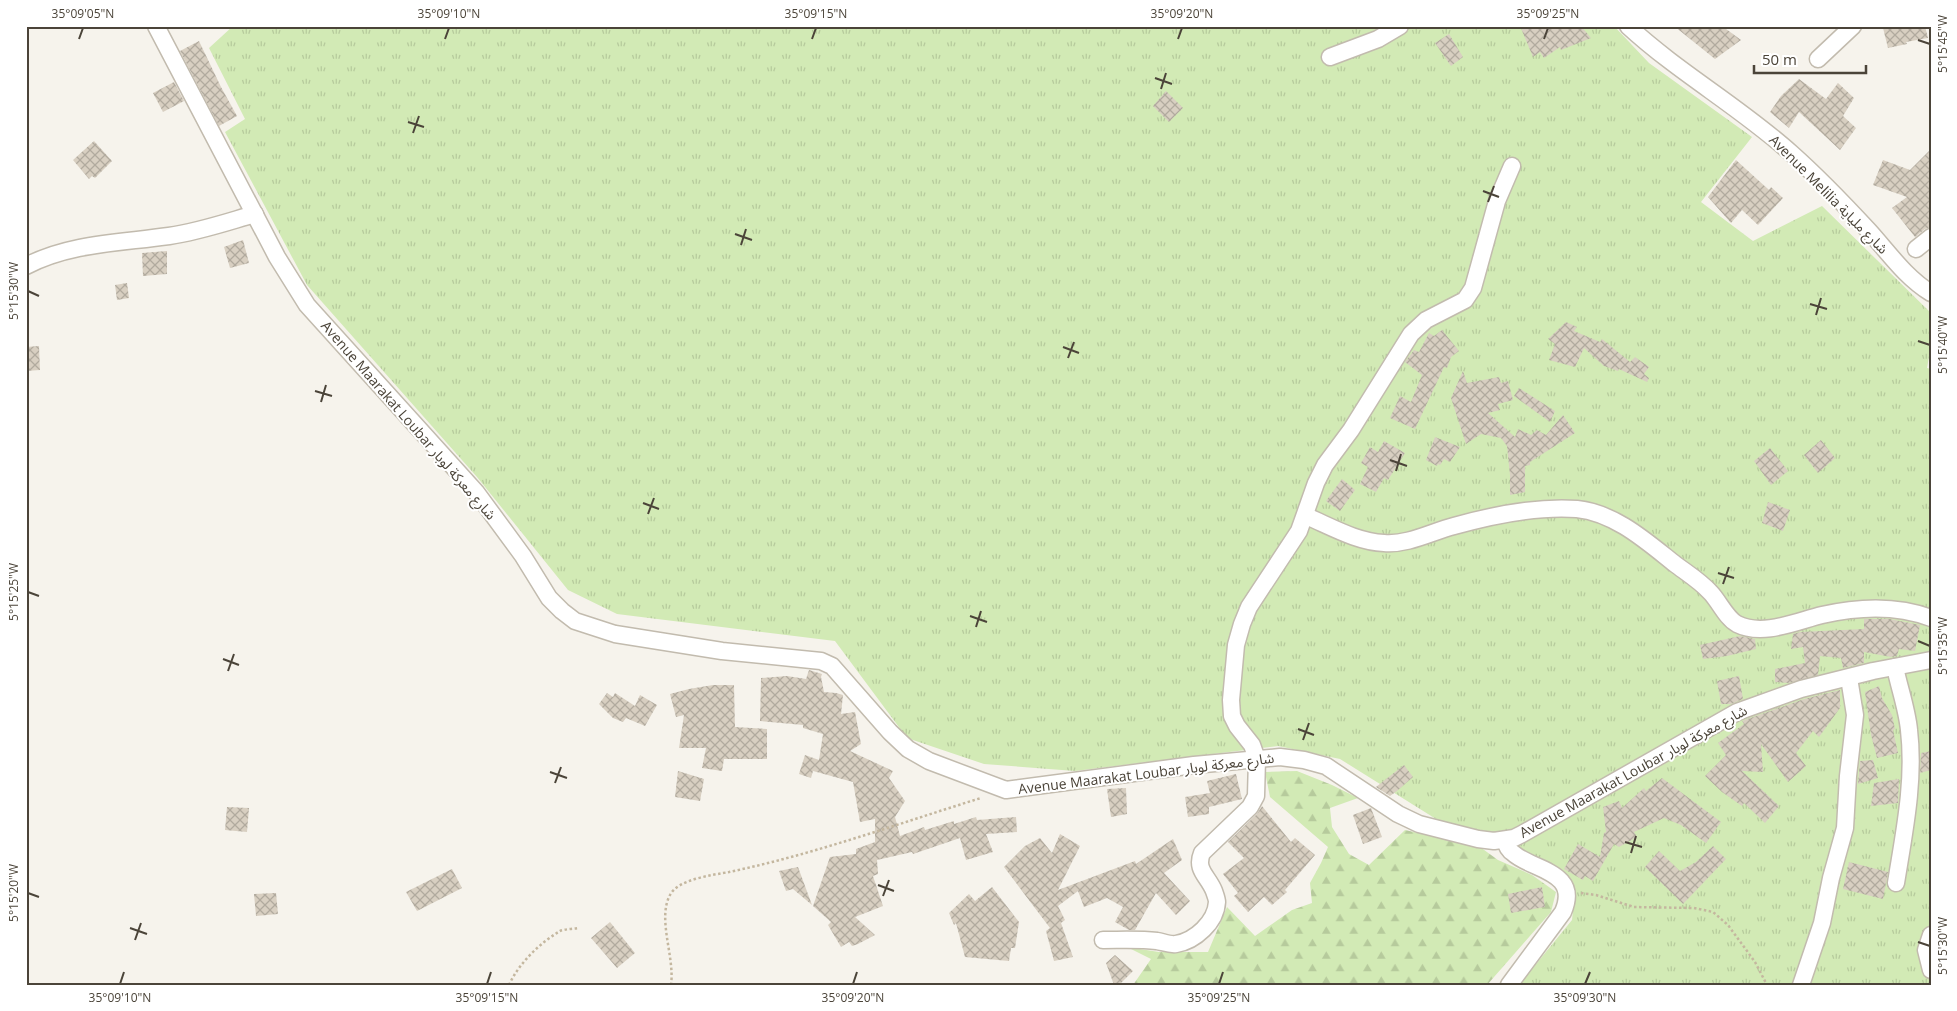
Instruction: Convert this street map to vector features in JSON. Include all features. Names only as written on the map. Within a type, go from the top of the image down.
[{"type":"street","name":"Avenue Maarakat Loubar شارع معركة لوبار","points":[[156,26],[288,276],[307,305],[476,492],[523,556],[549,598],[562,611],[575,620],[615,634],[722,650],[821,661],[832,666],[890,732],[908,749],[930,761],[1006,790],[1184,766],[1280,757],[1315,763],[1337,772],[1407,819],[1478,839],[1505,840],[1522,834],[1737,712],[1787,693],[1931,660]]},
{"type":"street","points":[[1330,58],[1378,39],[1400,26]]},
{"type":"street","name":"Avenue Melilia شارع ملياية","points":[[1628,26],[1657,50],[1766,131],[1824,184],[1920,287],[1931,293]]},
{"type":"street","points":[[1818,59],[1854,26]]},
{"type":"street","points":[[1103,940],[1138,940],[1175,944],[1186,941],[1202,932],[1212,918],[1217,902],[1212,885],[1199,862],[1202,853],[1250,807],[1256,796],[1257,759],[1252,745],[1237,726],[1232,716],[1231,700],[1236,645],[1242,624],[1250,607],[1292,545],[1306,516],[1316,483],[1325,465],[1351,430],[1411,334],[1426,320],[1465,300],[1473,288],[1497,202],[1512,166]]},
{"type":"street","points":[[26,266],[58,252],[91,245],[170,236],[200,230],[255,214]]},
{"type":"street","points":[[1916,249],[1931,237]]},
{"type":"street","points":[[1306,516],[1348,534],[1385,544],[1504,514],[1542,509],[1578,509],[1606,516],[1655,547],[1712,593],[1737,624],[1765,628],[1823,615],[1870,609],[1910,612],[1931,618]]},
{"type":"street","points":[[1895,667],[1909,729],[1911,773],[1905,829],[1896,883]]},
{"type":"street","points":[[1802,985],[1822,923],[1831,878],[1845,828],[1848,776],[1855,715],[1849,678]]},
{"type":"street","points":[[1505,840],[1514,855],[1553,874],[1566,892],[1567,898],[1563,912],[1509,985]]},
{"type":"street","points":[[1931,935],[1926,950],[1931,970]]},
{"type":"path","points":[[671,985],[672,960],[665,907],[671,892],[687,881],[757,866],[871,834],[1006,790]]},
{"type":"path","points":[[1566,892],[1596,894],[1634,907],[1694,908],[1713,912],[1728,924],[1755,962],[1767,985]]},
{"type":"path","points":[[510,985],[514,975],[534,952],[562,930],[579,928]]},
{"type":"green space","points":[[233,26],[1614,26],[1649,63],[1752,137],[1701,202],[1753,241],[1822,206],[1931,313],[1931,346],[1927,368],[1931,369],[1931,985],[1519,985],[1572,920],[1575,890],[1519,850],[1436,819],[1340,759],[1278,746],[1075,771],[984,764],[907,738],[835,641],[617,614],[568,590],[477,477],[307,285],[225,132],[245,119],[209,48]]},
{"type":"green space","points":[[1297,771],[1358,798],[1330,808],[1332,827],[1349,854],[1369,865],[1405,830],[1480,847],[1498,860],[1532,875],[1556,892],[1551,912],[1487,985],[1133,985],[1151,959],[1127,947],[1159,952],[1208,952],[1227,907],[1255,936],[1292,910],[1312,903],[1310,883],[1328,847],[1270,797],[1265,772]]},
{"type":"building","points":[[1520,26],[1581,26],[1591,38],[1561,50],[1560,47],[1544,58],[1540,52],[1533,57]]},
{"type":"building","points":[[1674,26],[1722,26],[1741,40],[1715,59]]},
{"type":"building","points":[[1890,26],[1925,26],[1928,38],[1888,48],[1883,28]]},
{"type":"building","points":[[1449,34],[1463,57],[1451,66],[1435,43]]},
{"type":"building","points":[[199,41],[237,116],[219,126],[180,51]]},
{"type":"building","points":[[1799,79],[1826,99],[1838,83],[1854,98],[1843,116],[1856,128],[1840,150],[1799,112],[1789,128],[1770,112],[1781,96]]},
{"type":"building","points":[[174,82],[184,101],[163,112],[153,93]]},
{"type":"building","points":[[1166,91],[1183,108],[1169,122],[1153,106]]},
{"type":"building","points":[[94,141],[112,161],[95,178],[92,176],[89,179],[73,160]]},
{"type":"building","points":[[1931,149],[1931,227],[1915,237],[1892,208],[1907,197],[1873,185],[1883,160],[1910,170]]},
{"type":"building","points":[[1736,160],[1769,190],[1771,187],[1783,198],[1758,225],[1742,210],[1731,223],[1708,197]]},
{"type":"building","points":[[243,240],[249,263],[230,268],[224,247]]},
{"type":"building","points":[[167,251],[167,274],[143,276],[142,253]]},
{"type":"building","points":[[127,283],[129,298],[117,300],[115,285]]},
{"type":"building","points":[[1566,322],[1577,327],[1574,331],[1600,342],[1602,339],[1630,362],[1635,357],[1649,367],[1644,374],[1649,378],[1647,382],[1619,369],[1618,371],[1604,366],[1584,348],[1575,367],[1549,360],[1555,344],[1548,339]]},
{"type":"building","points":[[1442,330],[1459,351],[1451,357],[1447,368],[1444,367],[1415,429],[1390,418],[1400,396],[1411,402],[1422,375],[1405,362],[1414,350],[1419,352],[1429,333],[1434,336]]},
{"type":"building","points":[[39,346],[40,370],[26,371],[26,347]]},
{"type":"building","points":[[1463,371],[1467,383],[1499,377],[1501,383],[1508,381],[1513,400],[1498,404],[1500,410],[1488,413],[1515,437],[1518,429],[1531,435],[1537,430],[1546,435],[1563,415],[1575,433],[1530,462],[1530,465],[1525,466],[1525,492],[1510,495],[1507,446],[1501,438],[1481,434],[1466,444],[1451,398]]},
{"type":"building","points":[[1519,388],[1555,411],[1550,422],[1514,396]]},
{"type":"building","points":[[1435,437],[1460,447],[1450,462],[1444,459],[1437,466],[1426,460]]},
{"type":"building","points":[[1821,440],[1835,458],[1818,473],[1804,455]]},
{"type":"building","points":[[1384,441],[1405,453],[1388,480],[1384,478],[1376,492],[1360,484],[1368,467],[1361,463],[1370,447],[1378,452]]},
{"type":"building","points":[[1770,448],[1788,471],[1771,485],[1754,461]]},
{"type":"building","points":[[1342,479],[1355,490],[1340,511],[1326,501]]},
{"type":"building","points":[[1768,502],[1790,510],[1783,531],[1762,523]]},
{"type":"building","points":[[1864,619],[1890,619],[1920,625],[1915,651],[1899,649],[1897,656],[1891,657],[1864,652],[1864,663],[1843,668],[1841,658],[1820,656],[1818,675],[1789,683],[1775,682],[1775,669],[1805,663],[1803,647],[1791,649],[1793,634],[1800,632],[1864,629]]},
{"type":"building","points":[[1740,636],[1755,639],[1756,649],[1727,656],[1703,659],[1700,645]]},
{"type":"building","points":[[809,670],[822,674],[824,692],[843,695],[841,714],[855,712],[861,744],[850,751],[893,771],[889,778],[905,801],[895,817],[900,836],[924,827],[925,830],[954,821],[954,824],[976,817],[977,820],[1016,817],[1017,832],[986,834],[993,852],[966,860],[960,838],[913,854],[912,852],[877,860],[878,874],[873,876],[883,906],[855,917],[875,935],[852,946],[849,942],[841,947],[828,925],[831,922],[813,906],[830,857],[856,854],[856,849],[875,842],[875,819],[860,822],[853,782],[813,771],[811,778],[799,774],[805,755],[819,760],[823,734],[803,728],[803,725],[760,721],[761,678],[787,676],[806,679]]},
{"type":"building","points":[[1739,676],[1743,699],[1731,704],[1721,704],[1717,681]]},
{"type":"building","points":[[713,685],[734,685],[735,727],[767,729],[767,759],[724,759],[722,771],[702,768],[706,748],[679,748],[684,715],[676,717],[670,694]]},
{"type":"building","points":[[1879,686],[1882,698],[1892,715],[1898,753],[1877,758],[1871,735],[1865,692]]},
{"type":"building","points":[[1840,690],[1840,708],[1819,737],[1813,731],[1796,753],[1806,766],[1788,782],[1761,744],[1763,772],[1742,771],[1779,806],[1765,823],[1744,803],[1742,806],[1722,792],[1705,776],[1726,755],[1718,743],[1744,724],[1742,721],[1804,699]]},
{"type":"building","points":[[607,693],[613,697],[615,693],[635,706],[640,695],[657,705],[645,726],[626,718],[623,722],[613,718],[599,704]]},
{"type":"building","points":[[1931,751],[1931,770],[1920,773],[1921,753]]},
{"type":"building","points":[[1873,760],[1878,778],[1858,784],[1860,761]]},
{"type":"building","points":[[1404,765],[1413,777],[1397,791],[1390,796],[1376,787]]},
{"type":"building","points":[[678,771],[704,779],[700,801],[675,797]]},
{"type":"building","points":[[1236,774],[1242,799],[1209,807],[1209,814],[1188,817],[1185,797],[1210,793],[1207,781]]},
{"type":"building","points":[[1662,778],[1721,822],[1706,843],[1681,825],[1664,818],[1634,832],[1637,837],[1619,847],[1614,844],[1593,881],[1585,876],[1583,880],[1564,869],[1578,844],[1600,857],[1604,833],[1606,832],[1603,807],[1619,801],[1622,808],[1644,788],[1646,791]]},
{"type":"building","points":[[1899,779],[1898,803],[1871,806],[1874,783]]},
{"type":"building","points":[[1126,788],[1127,814],[1111,817],[1107,789]]},
{"type":"building","points":[[1262,806],[1291,842],[1295,838],[1315,855],[1285,890],[1287,892],[1272,905],[1264,897],[1248,912],[1234,896],[1238,893],[1223,874],[1244,858],[1228,842],[1257,814]]},
{"type":"building","points":[[227,807],[249,808],[247,832],[225,830]]},
{"type":"building","points":[[1371,808],[1382,837],[1363,844],[1353,815]]},
{"type":"building","points":[[1060,834],[1080,846],[1058,890],[1135,861],[1136,864],[1173,839],[1182,860],[1164,873],[1190,901],[1176,915],[1156,893],[1135,930],[1129,930],[1115,922],[1123,907],[1107,898],[1084,907],[1078,891],[1058,906],[1065,920],[1061,923],[1073,957],[1054,961],[1046,931],[1050,928],[1004,867],[1025,846],[1040,838],[1052,853]]},
{"type":"building","points":[[1713,846],[1726,859],[1683,904],[1645,867],[1659,851],[1680,871],[1696,862]]},
{"type":"building","points":[[1849,862],[1888,872],[1883,899],[1843,889]]},
{"type":"building","points":[[798,867],[812,905],[793,889],[786,891],[779,871]]},
{"type":"building","points":[[452,869],[462,888],[417,911],[406,892]]},
{"type":"building","points":[[992,887],[1019,922],[1015,948],[1011,948],[1009,961],[965,957],[956,923],[954,925],[949,913],[969,894],[975,901]]},
{"type":"building","points":[[1542,887],[1545,907],[1511,913],[1508,894]]},
{"type":"building","points":[[276,893],[278,914],[256,916],[254,894]]},
{"type":"building","points":[[610,922],[635,953],[617,968],[591,938]]},
{"type":"building","points":[[1115,955],[1133,971],[1119,985],[1114,985],[1106,963]]}]
